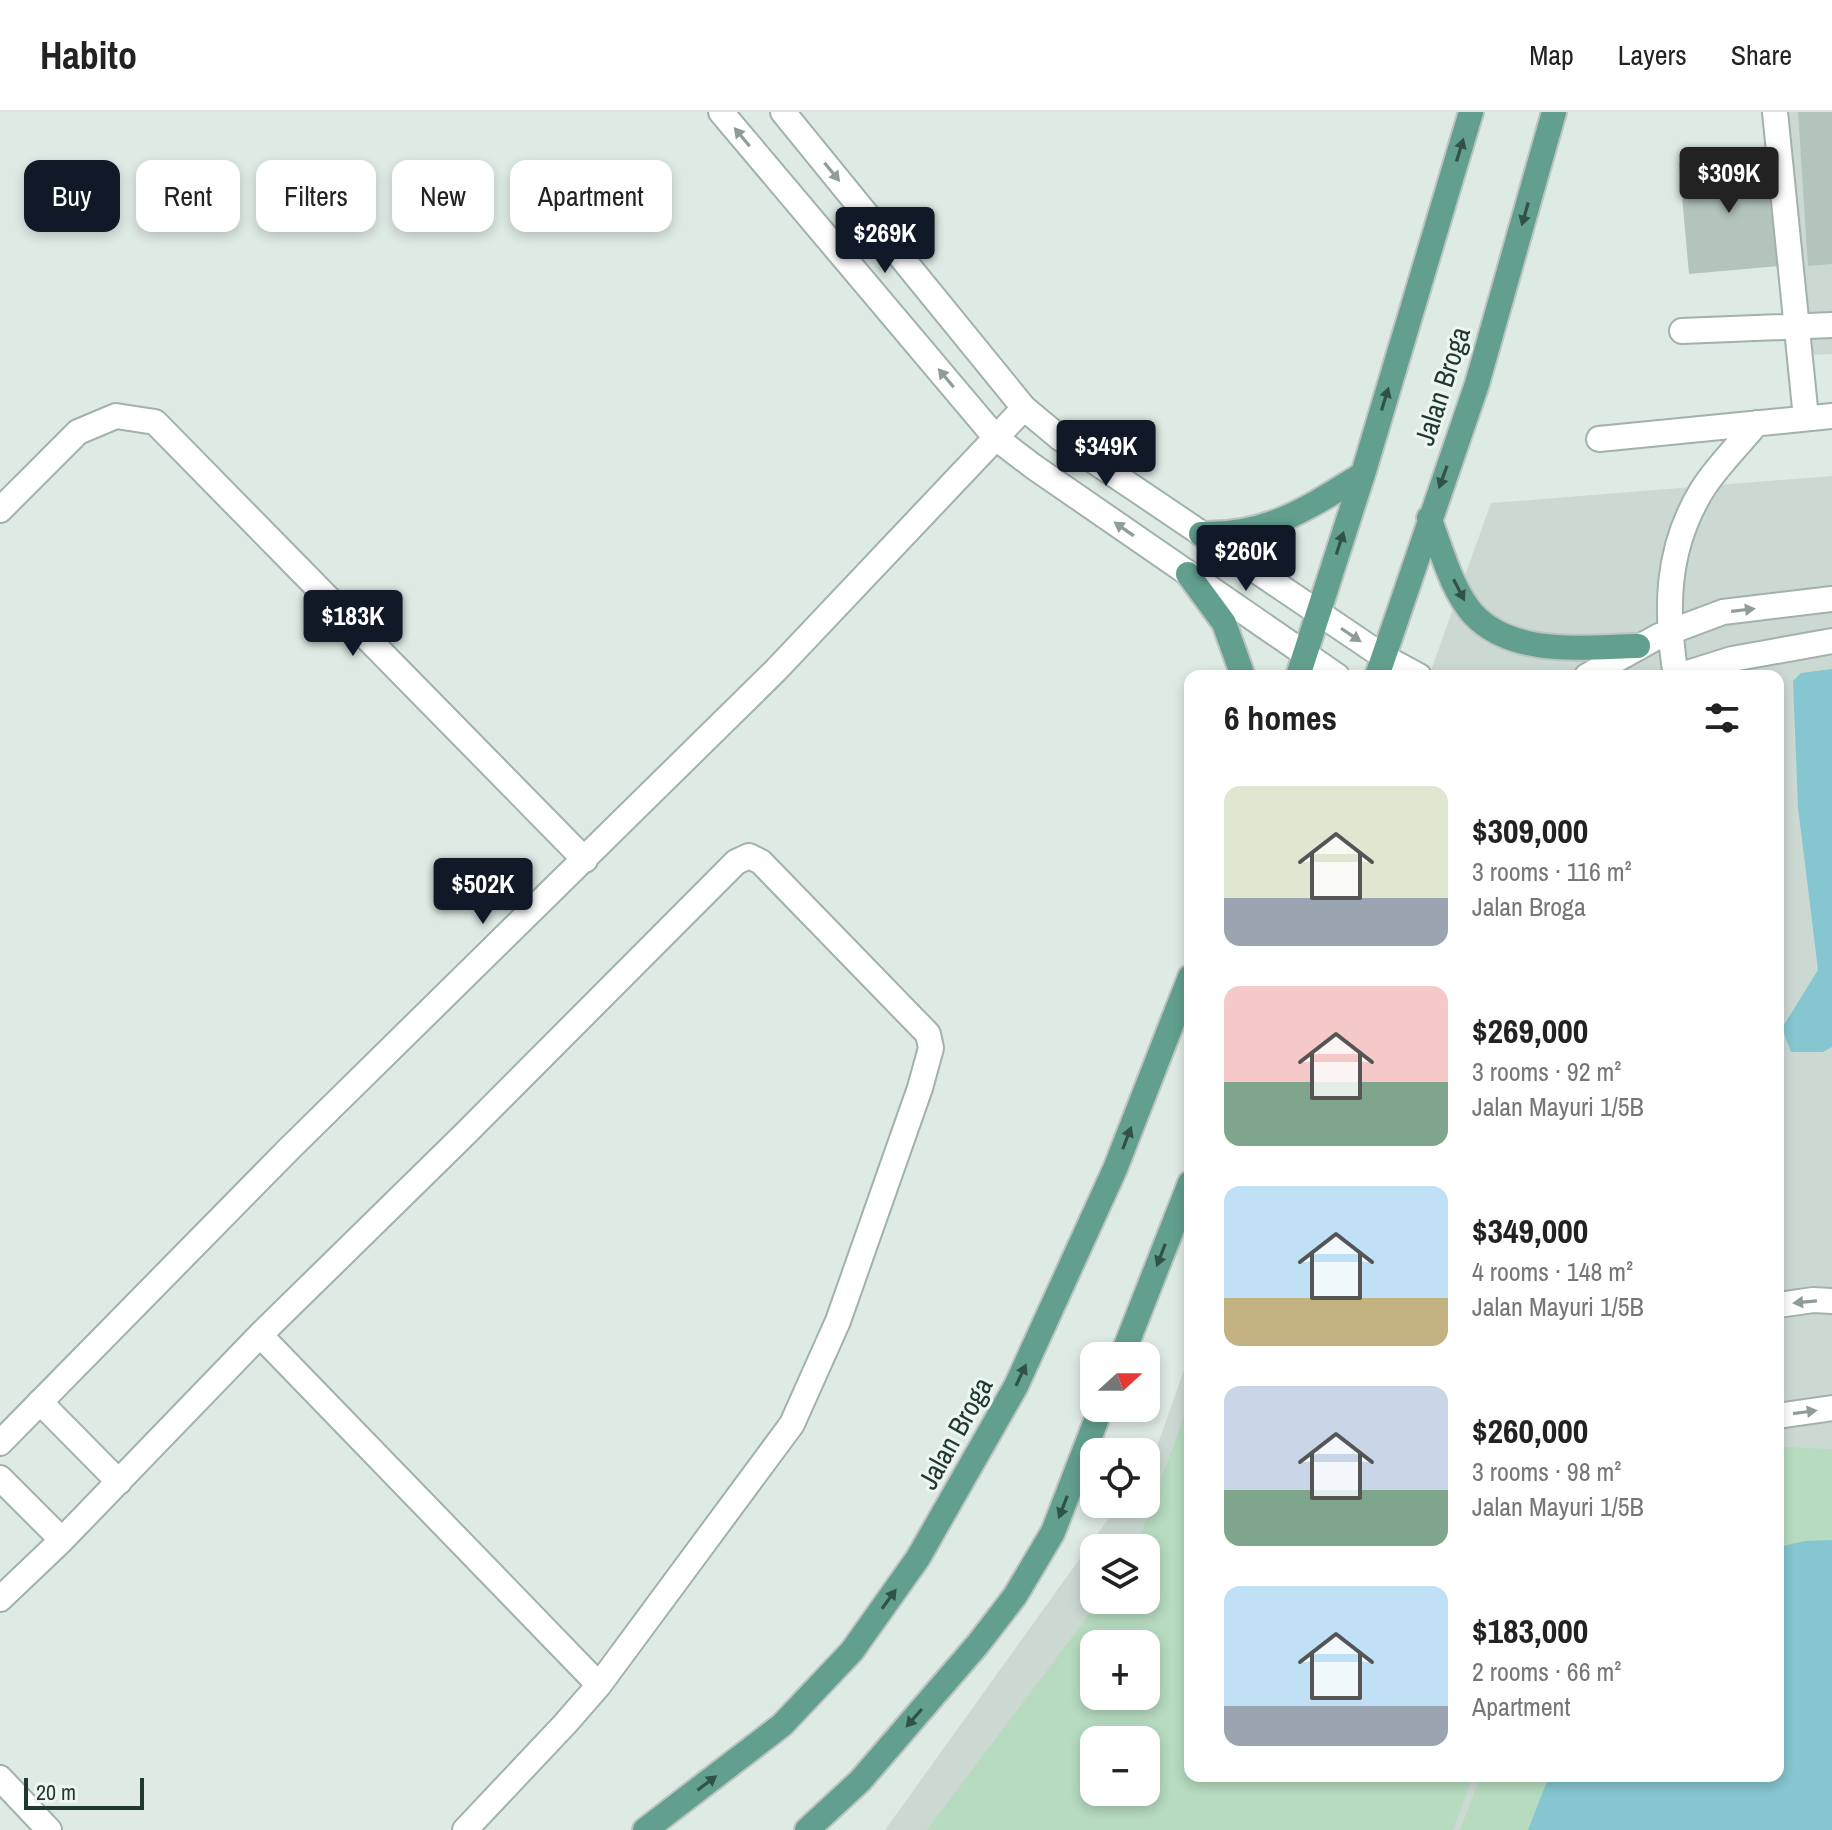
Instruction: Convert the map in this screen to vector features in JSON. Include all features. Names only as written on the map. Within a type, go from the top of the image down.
[{"type":"main road","name":"Jalan Broga","points":[[1301,665],[1363,474],[1471,112]]},
{"type":"main road","name":"Jalan Broga","points":[[1381,666],[1477,384],[1554,112]]},
{"type":"main road","points":[[1201,534],[1229,535],[1275,523],[1309,509],[1363,474]]},
{"type":"main road","points":[[1429,518],[1457,589],[1471,613],[1491,629],[1516,641],[1568,648],[1638,646]]},
{"type":"main road","points":[[1188,574],[1224,623],[1241,670]]},
{"type":"main road","name":"Jalan Broga","points":[[645,1830],[782,1725],[852,1651],[918,1558],[1016,1386],[1115,1169],[1184,992]]},
{"type":"main road","points":[[1128,1342],[1184,1198]]},
{"type":"main road","points":[[807,1830],[860,1781],[978,1644],[1015,1596],[1053,1532],[1096,1422]]},
{"type":"street","points":[[721,112],[996,438],[1188,574],[1301,665]]},
{"type":"street","points":[[783,112],[1024,408],[1060,438],[1318,613],[1381,666]]},
{"type":"street","points":[[1775,112],[1806,418]]},
{"type":"street","points":[[1682,331],[1832,325]]},
{"type":"street","points":[[0,1443],[288,1150],[776,670],[1024,408]]},
{"type":"street","points":[[0,510],[78,432],[116,416],[155,422],[585,860]]},
{"type":"street","points":[[1599,439],[1832,416]]},
{"type":"street","points":[[1676,670],[1669,632],[1670,586],[1685,521],[1703,488],[1757,423]]},
{"type":"street","points":[[1597,670],[1638,646],[1723,612],[1832,599]]},
{"type":"street","points":[[1696,670],[1732,659],[1832,641]]},
{"type":"street","points":[[0,1599],[62,1540],[260,1335],[736,862],[749,856],[761,862],[921,1024],[928,1034],[931,1048],[920,1088],[838,1321],[792,1424],[599,1685],[465,1830]]},
{"type":"street","points":[[1784,1304],[1832,1301]]},
{"type":"street","points":[[260,1335],[599,1685]]},
{"type":"street","points":[[40,1402],[119,1482]]},
{"type":"street","points":[[1784,1415],[1832,1408]]},
{"type":"street","points":[[0,1478],[62,1540]]},
{"type":"street","points":[[0,1778],[49,1830]]},
{"type":"shaded area","points":[[1787,112],[1832,112],[1832,354],[1810,355]]},
{"type":"shaded area","points":[[1832,476],[1832,1830],[885,1830],[1080,1558],[1080,1614],[1160,1614],[1160,1534],[1097,1534],[1109,1518],[1160,1518],[1160,1438],[1184,1370],[1184,1782],[1784,1782],[1784,670],[1431,670],[1491,503]]},
{"type":"green space","points":[[1184,1416],[1184,1782],[1471,1782],[1453,1830],[927,1830],[1089,1614],[1160,1614],[1160,1534],[1141,1534],[1147,1518],[1160,1518],[1160,1482]]},
{"type":"green space","points":[[1784,1447],[1832,1449],[1832,1830],[1460,1830],[1479,1782],[1784,1782]]},
{"type":"water","points":[[1832,669],[1832,1047],[1823,1052],[1791,1052],[1784,1033],[1784,1025],[1818,970],[1798,807],[1793,681],[1801,673]]},
{"type":"water","points":[[1832,1540],[1832,1830],[1528,1830],[1547,1782],[1784,1782],[1784,1546]]},
{"type":"building","points":[[1798,112],[1832,112],[1832,264],[1808,266]]},
{"type":"building","points":[[1768,156],[1779,266],[1689,274],[1679,163]]}]
